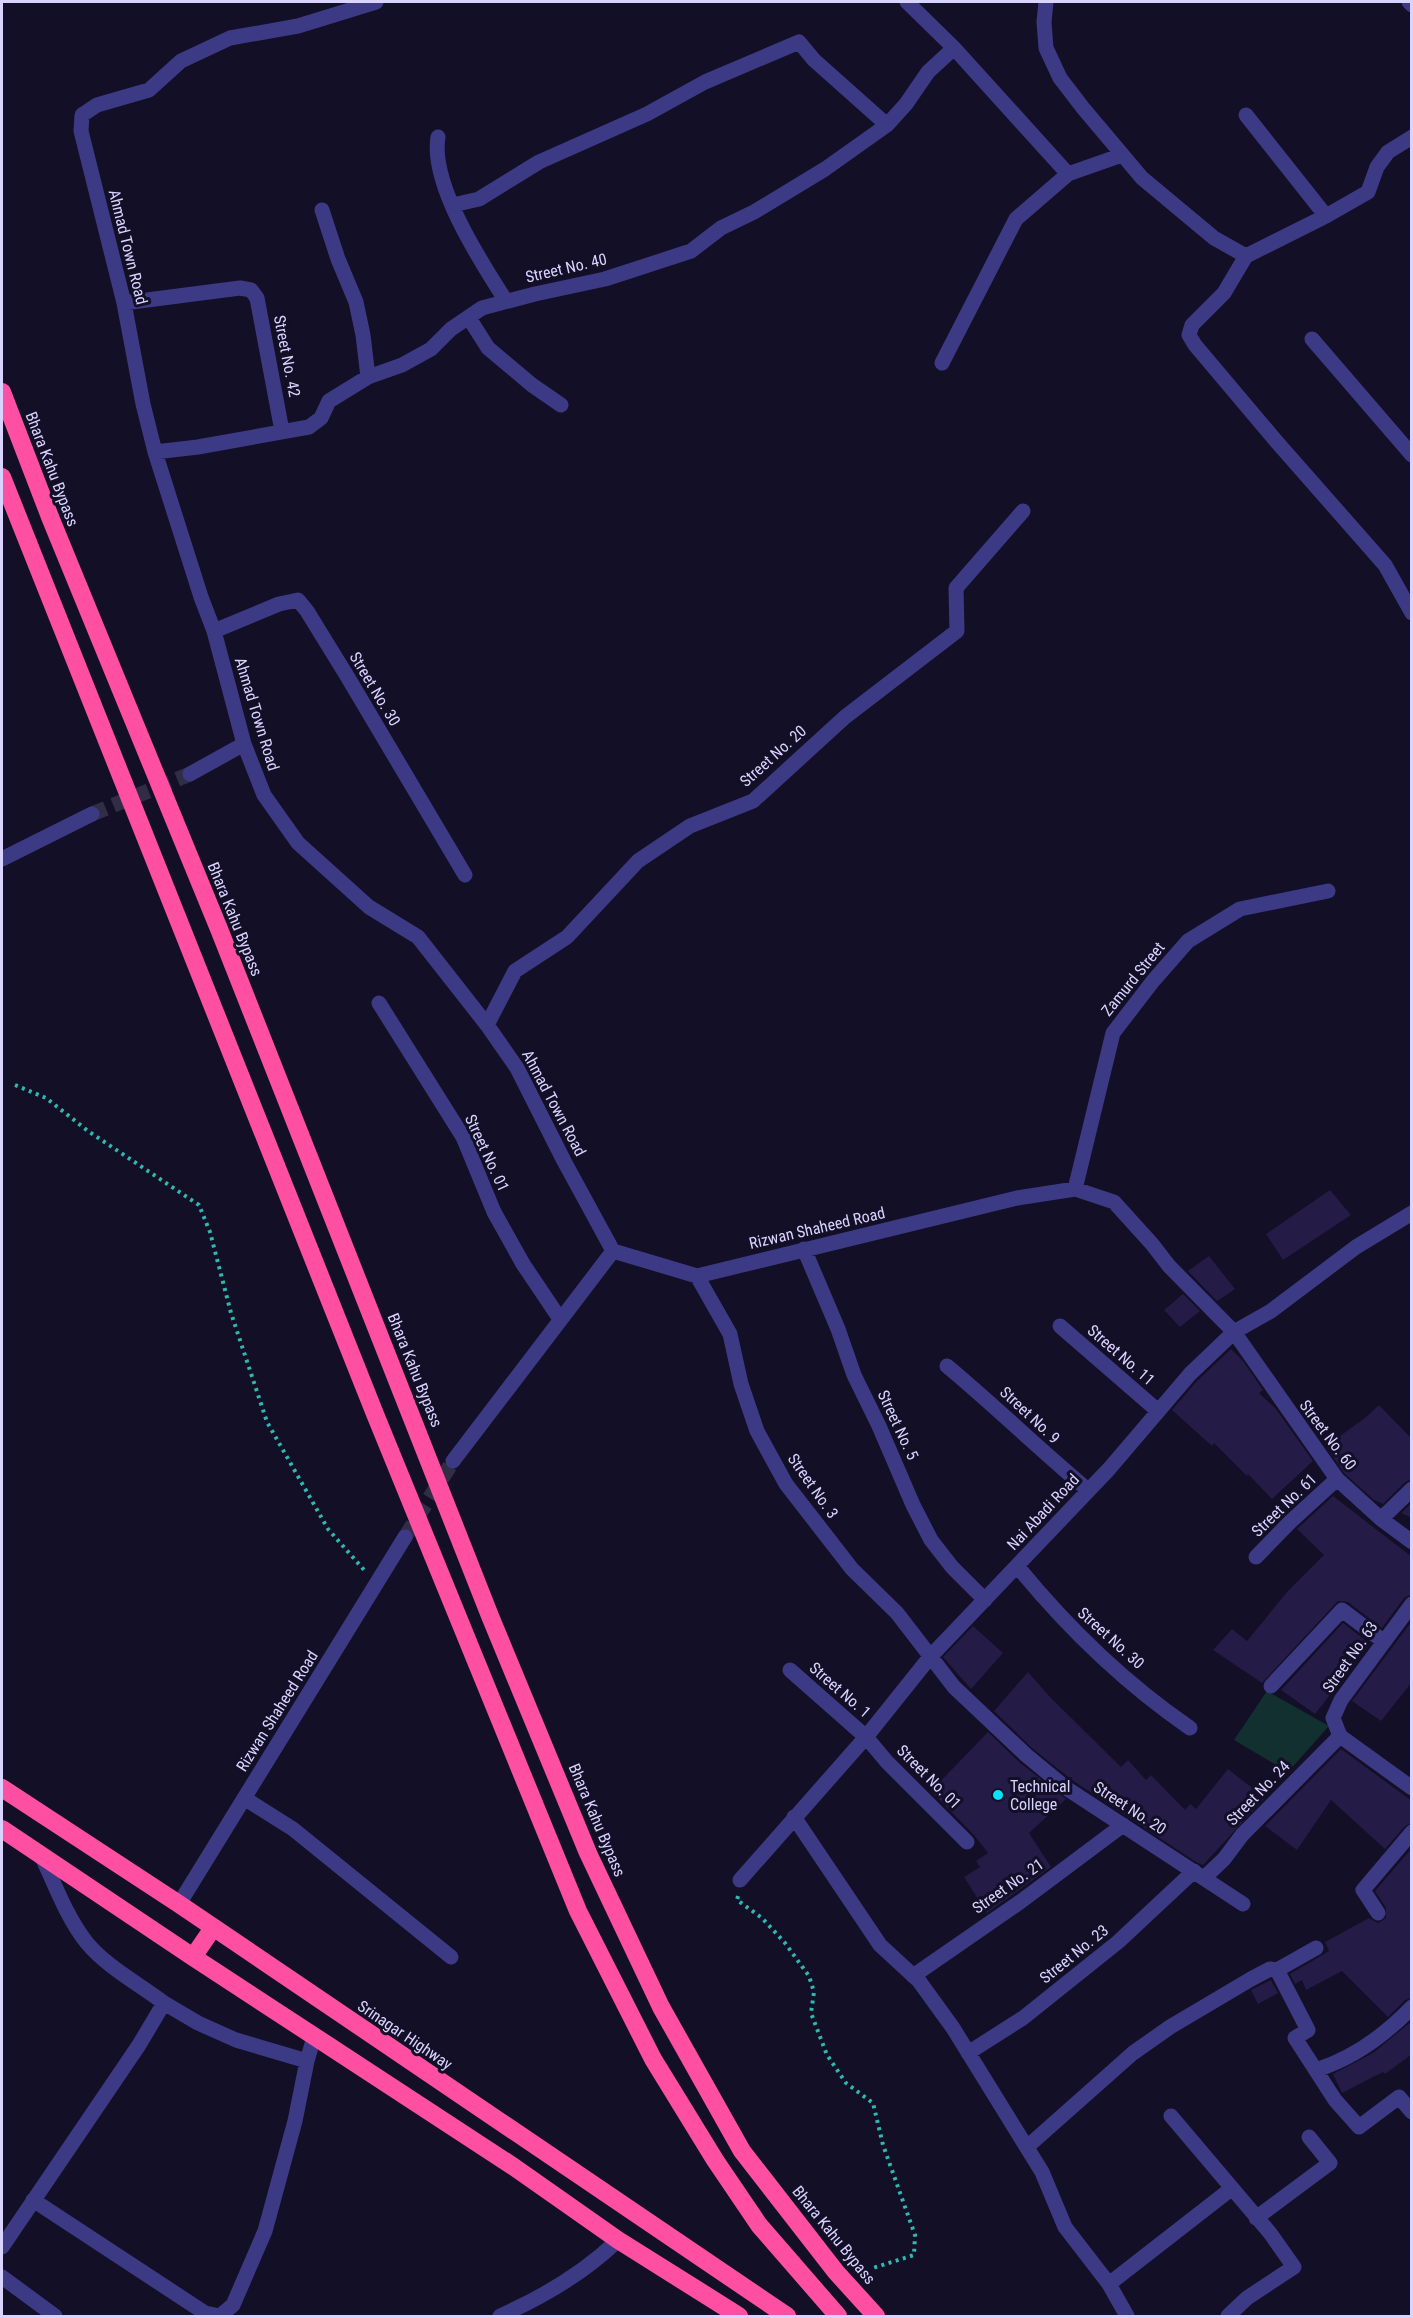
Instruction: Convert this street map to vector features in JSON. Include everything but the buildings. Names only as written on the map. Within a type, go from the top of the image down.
[{"type":"highway","name":"Bhara Kahu Bypass","points":[[2,392],[50,517],[219,929],[490,1616],[588,1853],[661,2007],[742,2151],[836,2272],[876,2316]]},
{"type":"highway","points":[[2,477],[370,1403],[578,1911],[653,2059],[715,2160],[759,2224],[838,2316]]},
{"type":"highway","name":"Srinagar Highway","points":[[2,1788],[178,1904],[787,2316]]},
{"type":"highway","points":[[2,1829],[193,1958],[514,2167],[618,2240],[739,2316]]},
{"type":"highway","points":[[193,1958],[213,1928]]},
{"type":"street","name":"Ahmad Town Road","points":[[376,2],[298,26],[230,38],[181,61],[149,90],[97,105],[82,115],[81,131],[124,303],[143,404],[155,452],[214,631],[244,744],[264,795],[298,843],[369,907],[418,938],[487,1025],[517,1068],[613,1251]]},
{"type":"street","points":[[907,2],[954,48],[1068,174]]},
{"type":"street","points":[[1046,2],[1044,21],[1046,48],[1060,78],[1142,178],[1214,238],[1246,256]]},
{"type":"street","points":[[453,205],[479,199],[539,162],[646,114],[705,82],[799,42],[814,60],[887,125]]},
{"type":"street","name":"Street No. 40","points":[[155,452],[309,428],[321,418],[329,401],[368,377],[402,365],[431,349],[451,329],[482,308],[604,279],[691,251],[722,228],[754,212],[825,169],[887,125],[906,104],[928,72],[954,48]]},
{"type":"street","points":[[1246,115],[1326,216]]},
{"type":"street","points":[[438,137],[436,147],[442,177],[462,229],[506,301]]},
{"type":"street","points":[[1412,137],[1388,152],[1377,166],[1368,192],[1246,256],[1224,293],[1192,325],[1189,334],[1194,345],[1385,565],[1412,613]]},
{"type":"street","points":[[942,363],[1016,219],[1068,174],[1122,155]]},
{"type":"street","points":[[322,210],[338,259],[356,302],[368,377]]},
{"type":"street","name":"Street No. 42","points":[[124,303],[240,288],[251,290],[257,298],[282,431]]},
{"type":"street","points":[[469,318],[488,348],[561,405]]},
{"type":"street","points":[[1312,339],[1412,455]]},
{"type":"street","name":"Street No. 20","points":[[487,1025],[515,971],[567,937],[638,861],[690,826],[753,801],[845,717],[957,631],[956,588],[1023,511]]},
{"type":"street","name":"Street No. 30","points":[[214,631],[279,604],[298,600],[347,676],[465,875]]},
{"type":"street","points":[[190,774],[244,744]]},
{"type":"street","points":[[2,859],[92,814]]},
{"type":"street","name":"Zamurd Street","points":[[1075,1189],[1113,1033],[1153,981],[1188,941],[1240,909],[1328,891]]},
{"type":"street","name":"Street No. 01","points":[[379,1003],[463,1137],[494,1212],[523,1264],[560,1319]]},
{"type":"street","name":"Rizwan Shaheed Road","points":[[697,1276],[1017,1198],[1075,1189],[1114,1202],[1169,1266],[1234,1332]]},
{"type":"street","name":"Nai Abadi Road","points":[[740,1880],[866,1737],[930,1657],[1089,1490],[1190,1374],[1234,1332],[1271,1311],[1356,1247],[1412,1213]]},
{"type":"street","name":"Street No. 5","points":[[804,1249],[838,1329],[854,1375],[926,1531],[952,1567],[985,1600]]},
{"type":"street","points":[[453,1461],[613,1251],[697,1276]]},
{"type":"street","name":"Street No. 3","points":[[697,1276],[730,1334],[741,1384],[757,1431],[786,1484],[852,1569],[897,1613],[930,1657]]},
{"type":"street","name":"Street No. 11","points":[[1060,1326],[1158,1411]]},
{"type":"street","name":"Street No. 60","points":[[1234,1332],[1337,1479],[1381,1519],[1412,1542]]},
{"type":"street","name":"Street No. 9","points":[[947,1366],[979,1392],[1046,1456],[1089,1490]]},
{"type":"street","name":"Street No. 61","points":[[1256,1557],[1337,1479]]},
{"type":"street","points":[[1381,1519],[1412,1489]]},
{"type":"street","name":"Rizwan Shaheed Road","points":[[178,1904],[405,1537]]},
{"type":"street","name":"Street No. 30","points":[[1017,1566],[1048,1604],[1081,1636],[1165,1711],[1190,1728]]},
{"type":"street","name":"Street No. 63","points":[[1340,1736],[1333,1718],[1341,1700],[1412,1604]]},
{"type":"street","points":[[1271,1686],[1342,1610],[1383,1641]]},
{"type":"street","name":"Street No. 20","points":[[930,1657],[954,1687],[1026,1755],[1066,1788],[1243,1904]]},
{"type":"street","name":"Street No. 1","points":[[790,1670],[866,1737]]},
{"type":"street","points":[[1340,1736],[1412,1788]]},
{"type":"street","name":"Street No. 24","points":[[1199,1874],[1224,1859],[1242,1835],[1340,1736]]},
{"type":"street","name":"Street No. 01","points":[[866,1737],[887,1762],[967,1842]]},
{"type":"street","points":[[244,1798],[293,1829],[451,1957]]},
{"type":"street","points":[[794,1817],[880,1945],[913,1976],[953,2028],[1042,2172],[1065,2227],[1109,2284],[1127,2316]]},
{"type":"street","name":"Street No. 21","points":[[913,1976],[1020,1902],[1124,1825]]},
{"type":"street","points":[[1378,1913],[1363,1890],[1412,1832]]},
{"type":"street","points":[[42,1857],[72,1920],[88,1944],[110,1963],[164,2002],[198,2023],[236,2040],[307,2061]]},
{"type":"street","name":"Street No. 23","points":[[968,2053],[1023,2018],[1199,1874]]},
{"type":"street","points":[[1027,2147],[1133,2053],[1251,1979],[1270,1969],[1277,1970],[1316,1948]]},
{"type":"street","points":[[1277,1970],[1308,2030],[1295,2038],[1335,2100],[1359,2127],[1399,2097],[1412,2112]]},
{"type":"street","points":[[2,2247],[139,2045],[164,2002]]},
{"type":"street","points":[[1316,2070],[1351,2055],[1380,2038],[1412,2007]]},
{"type":"street","points":[[33,2200],[206,2313],[220,2316],[233,2305],[265,2231],[295,2121],[314,2037]]},
{"type":"street","points":[[1171,2116],[1294,2267],[1247,2298],[1228,2316]]},
{"type":"street","points":[[1256,2218],[1330,2163],[1309,2138]]},
{"type":"street","points":[[1109,2284],[1231,2189]]},
{"type":"street","points":[[500,2316],[530,2303],[572,2277],[597,2260],[618,2240]]},
{"type":"street","points":[[2,2277],[55,2316]]},
{"type":"path","points":[[15,1085],[46,1098],[88,1131],[199,1205],[210,1232],[231,1313],[267,1422],[328,1529],[376,1583]]},
{"type":"path","points":[[740,1880],[737,1900],[762,1918],[785,1942],[809,1976],[814,1992],[811,2013],[827,2055],[846,2083],[873,2103],[883,2145],[915,2235],[914,2255],[873,2268]]},
{"type":"green space","points":[[1267,1691],[1329,1726],[1288,1772],[1234,1740]]},
{"type":"tunnel","points":[[92,814],[190,774]]},
{"type":"tunnel","points":[[405,1537],[453,1461]]},
{"type":"place","name":"Technical College","points":[[998,1795]]}]
